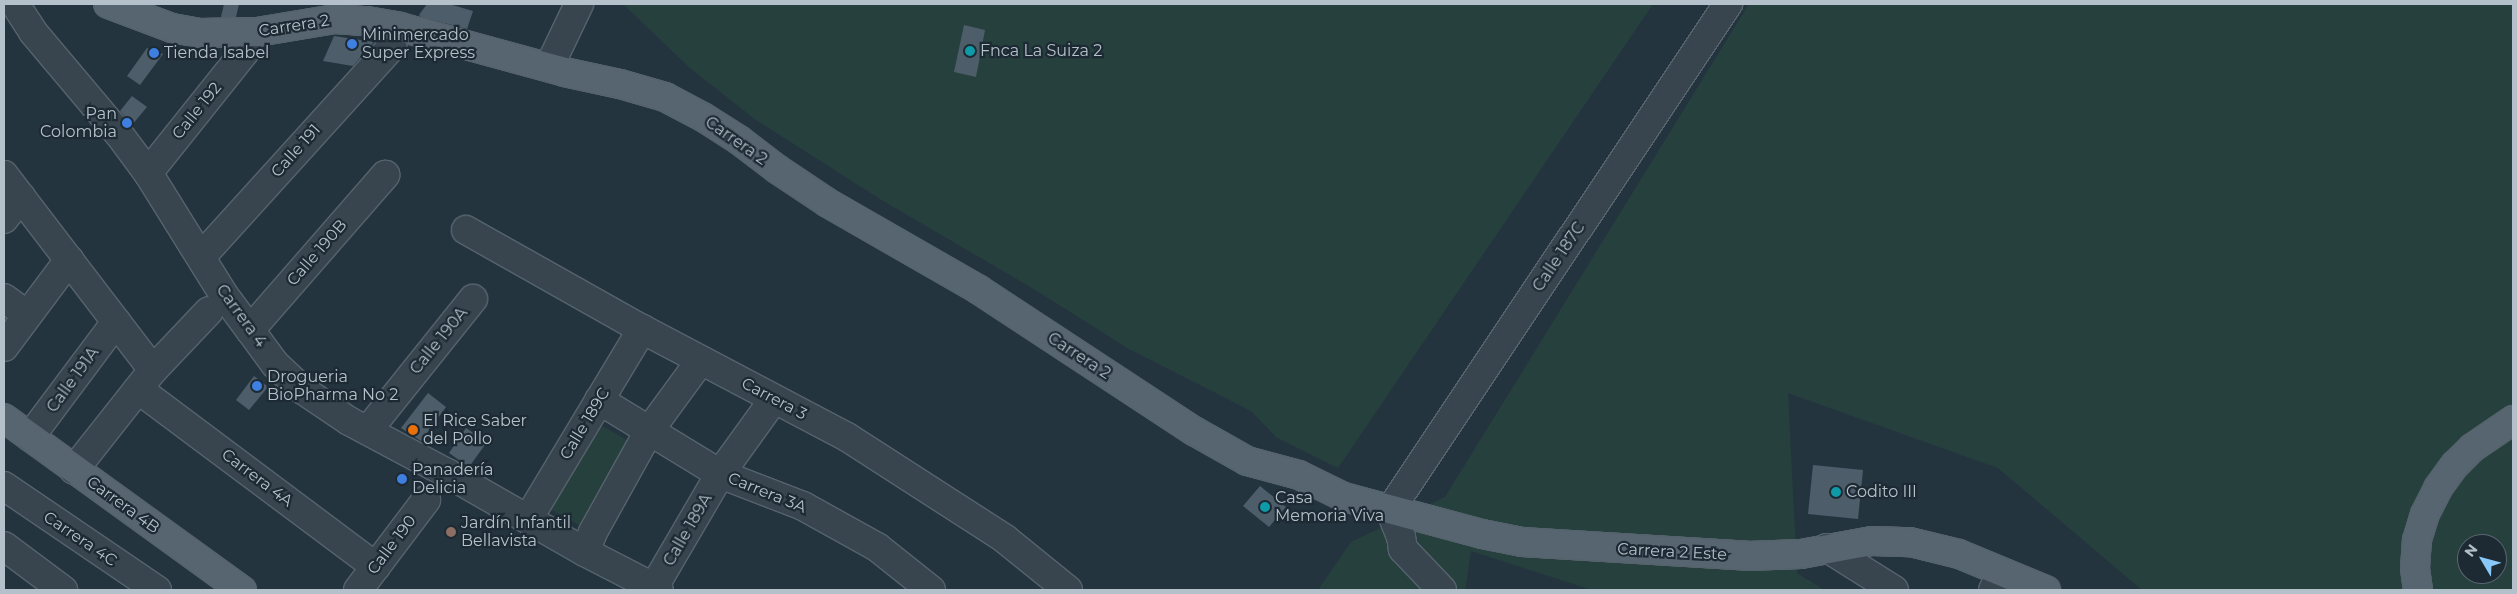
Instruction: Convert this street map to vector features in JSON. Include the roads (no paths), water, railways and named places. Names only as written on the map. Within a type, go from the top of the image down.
[{"type":"main road","name":"Carrera 2","points":[[108,4],[172,28],[199,33],[257,32],[335,19],[367,21],[400,27],[664,97],[703,117],[805,188],[979,290],[1194,431],[1247,461],[1299,475]]},
{"type":"main road","name":"Carrera 4B","points":[[4,418],[242,590]]},
{"type":"main road","points":[[2418,590],[2415,568],[2418,540],[2425,514],[2438,488],[2455,465],[2472,448],[2513,420]]},
{"type":"main road","name":"Carrera 2 Este","points":[[1299,475],[1344,497],[1482,534],[1522,542],[1748,556],[1801,554],[1872,541],[1910,542],[1959,554],[1997,581],[2046,590]]},
{"type":"street","name":"Carrera 4","points":[[15,4],[33,32],[119,134],[148,173],[224,295],[275,364],[303,390],[368,430],[585,552],[657,589]]},
{"type":"street","points":[[549,67],[579,4]]},
{"type":"street","name":"Calle 187C","points":[[1390,510],[1728,4]]},
{"type":"street","name":"Calle 191","points":[[201,256],[392,46]]},
{"type":"street","name":"Calle 192","points":[[148,173],[247,49]]},
{"type":"street","name":"Carrera 4A","points":[[4,175],[116,322],[145,379],[376,567]]},
{"type":"street","name":"Calle 190B","points":[[250,330],[385,175]]},
{"type":"street","points":[[4,219],[21,197]]},
{"type":"street","name":"Carrera 3","points":[[466,230],[642,329],[847,437],[997,534],[1068,590]]},
{"type":"street","points":[[4,347],[69,260]]},
{"type":"street","points":[[4,298],[27,316]]},
{"type":"street","name":"Calle 190A","points":[[368,430],[473,299]]},
{"type":"street","points":[[74,470],[145,379],[209,311]]},
{"type":"street","name":"Calle 191A","points":[[30,438],[116,322]]},
{"type":"street","name":"Calle 189C","points":[[528,519],[642,329]]},
{"type":"street","points":[[585,552],[593,532],[649,431],[701,360]]},
{"type":"street","name":"Calle 189A","points":[[657,589],[720,474],[774,399]]},
{"type":"street","name":"Carrera 3A","points":[[599,400],[720,474],[803,506],[877,547],[931,590]]},
{"type":"street","name":"Carrera 4C","points":[[4,486],[157,590]]},
{"type":"street","name":"Calle 190","points":[[358,590],[426,500]]},
{"type":"street","points":[[1390,510],[1401,537],[1403,549],[1442,590]]},
{"type":"street","points":[[4,546],[63,590]]},
{"type":"street","points":[[1828,548],[1894,590]]},
{"type":"place","name":"Minimercado Super Express","points":[[352,44]]},
{"type":"place","name":"Fnca La Suiza 2","points":[[970,51]]},
{"type":"place","name":"Tienda Isabel","points":[[154,53]]},
{"type":"place","name":"Pan Colombia","points":[[127,123]]},
{"type":"place","name":"Drogueria BioPharma No 2","points":[[257,386]]},
{"type":"place","name":"El Rice Saber del Pollo","points":[[413,430]]},
{"type":"place","name":"Panadería Delicia","points":[[402,479]]},
{"type":"place","name":"Codito III","points":[[1836,492]]},
{"type":"place","name":"Casa Memoria Viva","points":[[1265,507]]},
{"type":"place","name":"Jardín Infantil Bellavista","points":[[451,532]]}]
